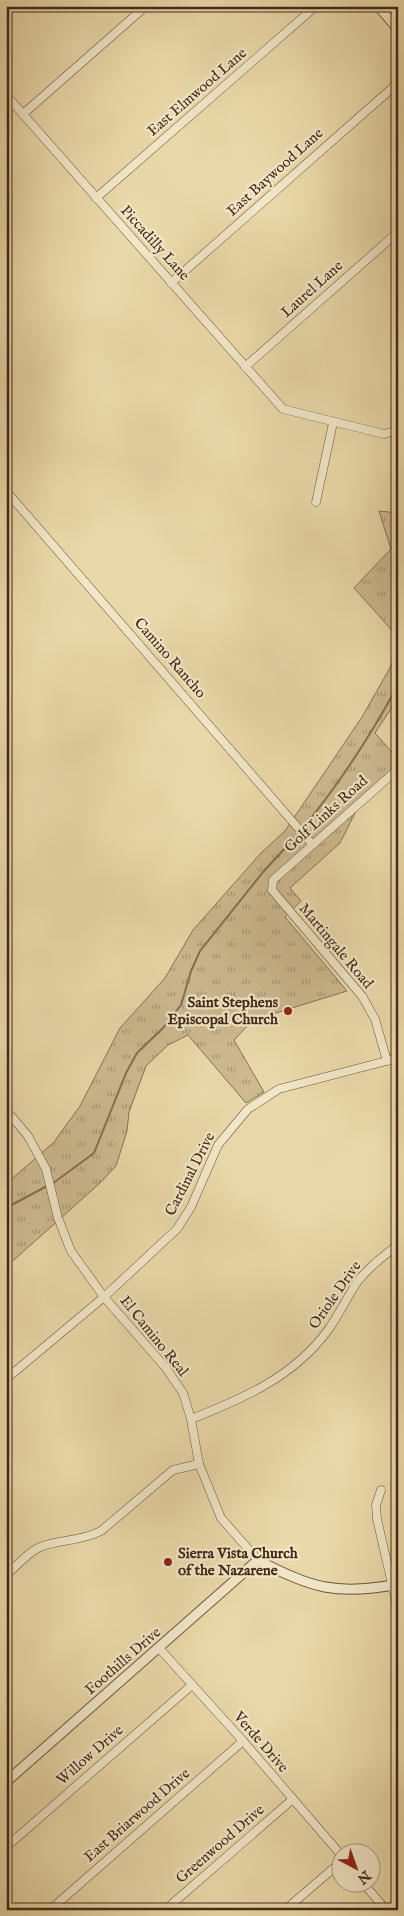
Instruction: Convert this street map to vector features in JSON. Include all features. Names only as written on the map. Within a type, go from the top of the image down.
[{"type":"street","points":[[23,114],[146,6]]},
{"type":"street","name":"East Elmwood Lane","points":[[96,198],[316,6]]},
{"type":"street","points":[[378,6],[398,29]]},
{"type":"street","name":"East Baywood Lane","points":[[172,283],[398,82]]},
{"type":"street","name":"Piccadilly Lane","points":[[6,95],[284,409],[333,423]]},
{"type":"street","name":"Laurel Lane","points":[[245,367],[398,232]]},
{"type":"street","points":[[316,502],[333,423],[384,434],[398,430]]},
{"type":"street","name":"Camino Rancho","points":[[6,491],[312,844]]},
{"type":"street","name":"Golf Links Road","points":[[273,880],[397,769]]},
{"type":"street","name":"Martingale Road","points":[[273,880],[272,890],[276,898],[362,996],[375,1019],[387,1060]]},
{"type":"street","name":"Cardinal Drive","points":[[6,1379],[104,1297],[177,1230],[191,1207],[218,1145],[248,1109],[279,1089],[398,1058]]},
{"type":"street","name":"El Camino Real","points":[[6,1110],[38,1152],[50,1183],[58,1218],[71,1251],[104,1297],[166,1368],[183,1393],[191,1419],[198,1464],[221,1518],[258,1560],[303,1582],[329,1589],[350,1591],[395,1584]]},
{"type":"street","name":"Oriole Drive","points":[[191,1419],[246,1397],[294,1366],[328,1330],[358,1281],[370,1267],[398,1245]]},
{"type":"street","points":[[6,1575],[37,1548],[55,1542],[87,1538],[101,1531],[173,1470],[198,1464]]},
{"type":"street","points":[[381,1490],[376,1505],[377,1519],[395,1584],[398,1610]]},
{"type":"street","name":"Foothills Drive","points":[[6,1782],[258,1560]]},
{"type":"street","name":"Verde Drive","points":[[158,1648],[243,1741],[332,1844]]},
{"type":"street","name":"Willow Drive","points":[[6,1847],[192,1685]]},
{"type":"street","name":"East Briarwood Drive","points":[[50,1910],[243,1741]]},
{"type":"street","name":"Greenwood Drive","points":[[165,1910],[293,1799]]},
{"type":"street","points":[[285,1910],[332,1870]]},
{"type":"street","points":[[372,1894],[386,1910]]},
{"type":"green space","points":[[379,511],[398,513],[398,637],[354,588],[391,549]]},
{"type":"green space","points":[[398,642],[398,698],[375,733],[398,759],[398,764],[358,807],[340,843],[290,888],[301,901],[285,917],[347,991],[253,1020],[234,1040],[264,1092],[246,1103],[188,1035],[168,1045],[146,1066],[129,1112],[127,1131],[116,1166],[100,1183],[6,1267],[6,1184],[54,1142],[80,1106],[120,1028],[165,978],[193,930],[261,853],[285,831],[362,717],[391,666]]},
{"type":"waterway","points":[[303,828],[354,759],[398,685]]},
{"type":"waterway","points":[[52,1184],[94,1153],[126,1073],[137,1053],[163,1028],[181,1005],[191,971],[200,951],[263,872],[300,832]]},
{"type":"waterway","points":[[6,1208],[47,1186]]},
{"type":"place","name":"Saint Stephens Episcopal Church","points":[[288,1011]]},
{"type":"place","name":"Sierra Vista Church of the Nazarene","points":[[168,1562]]}]
